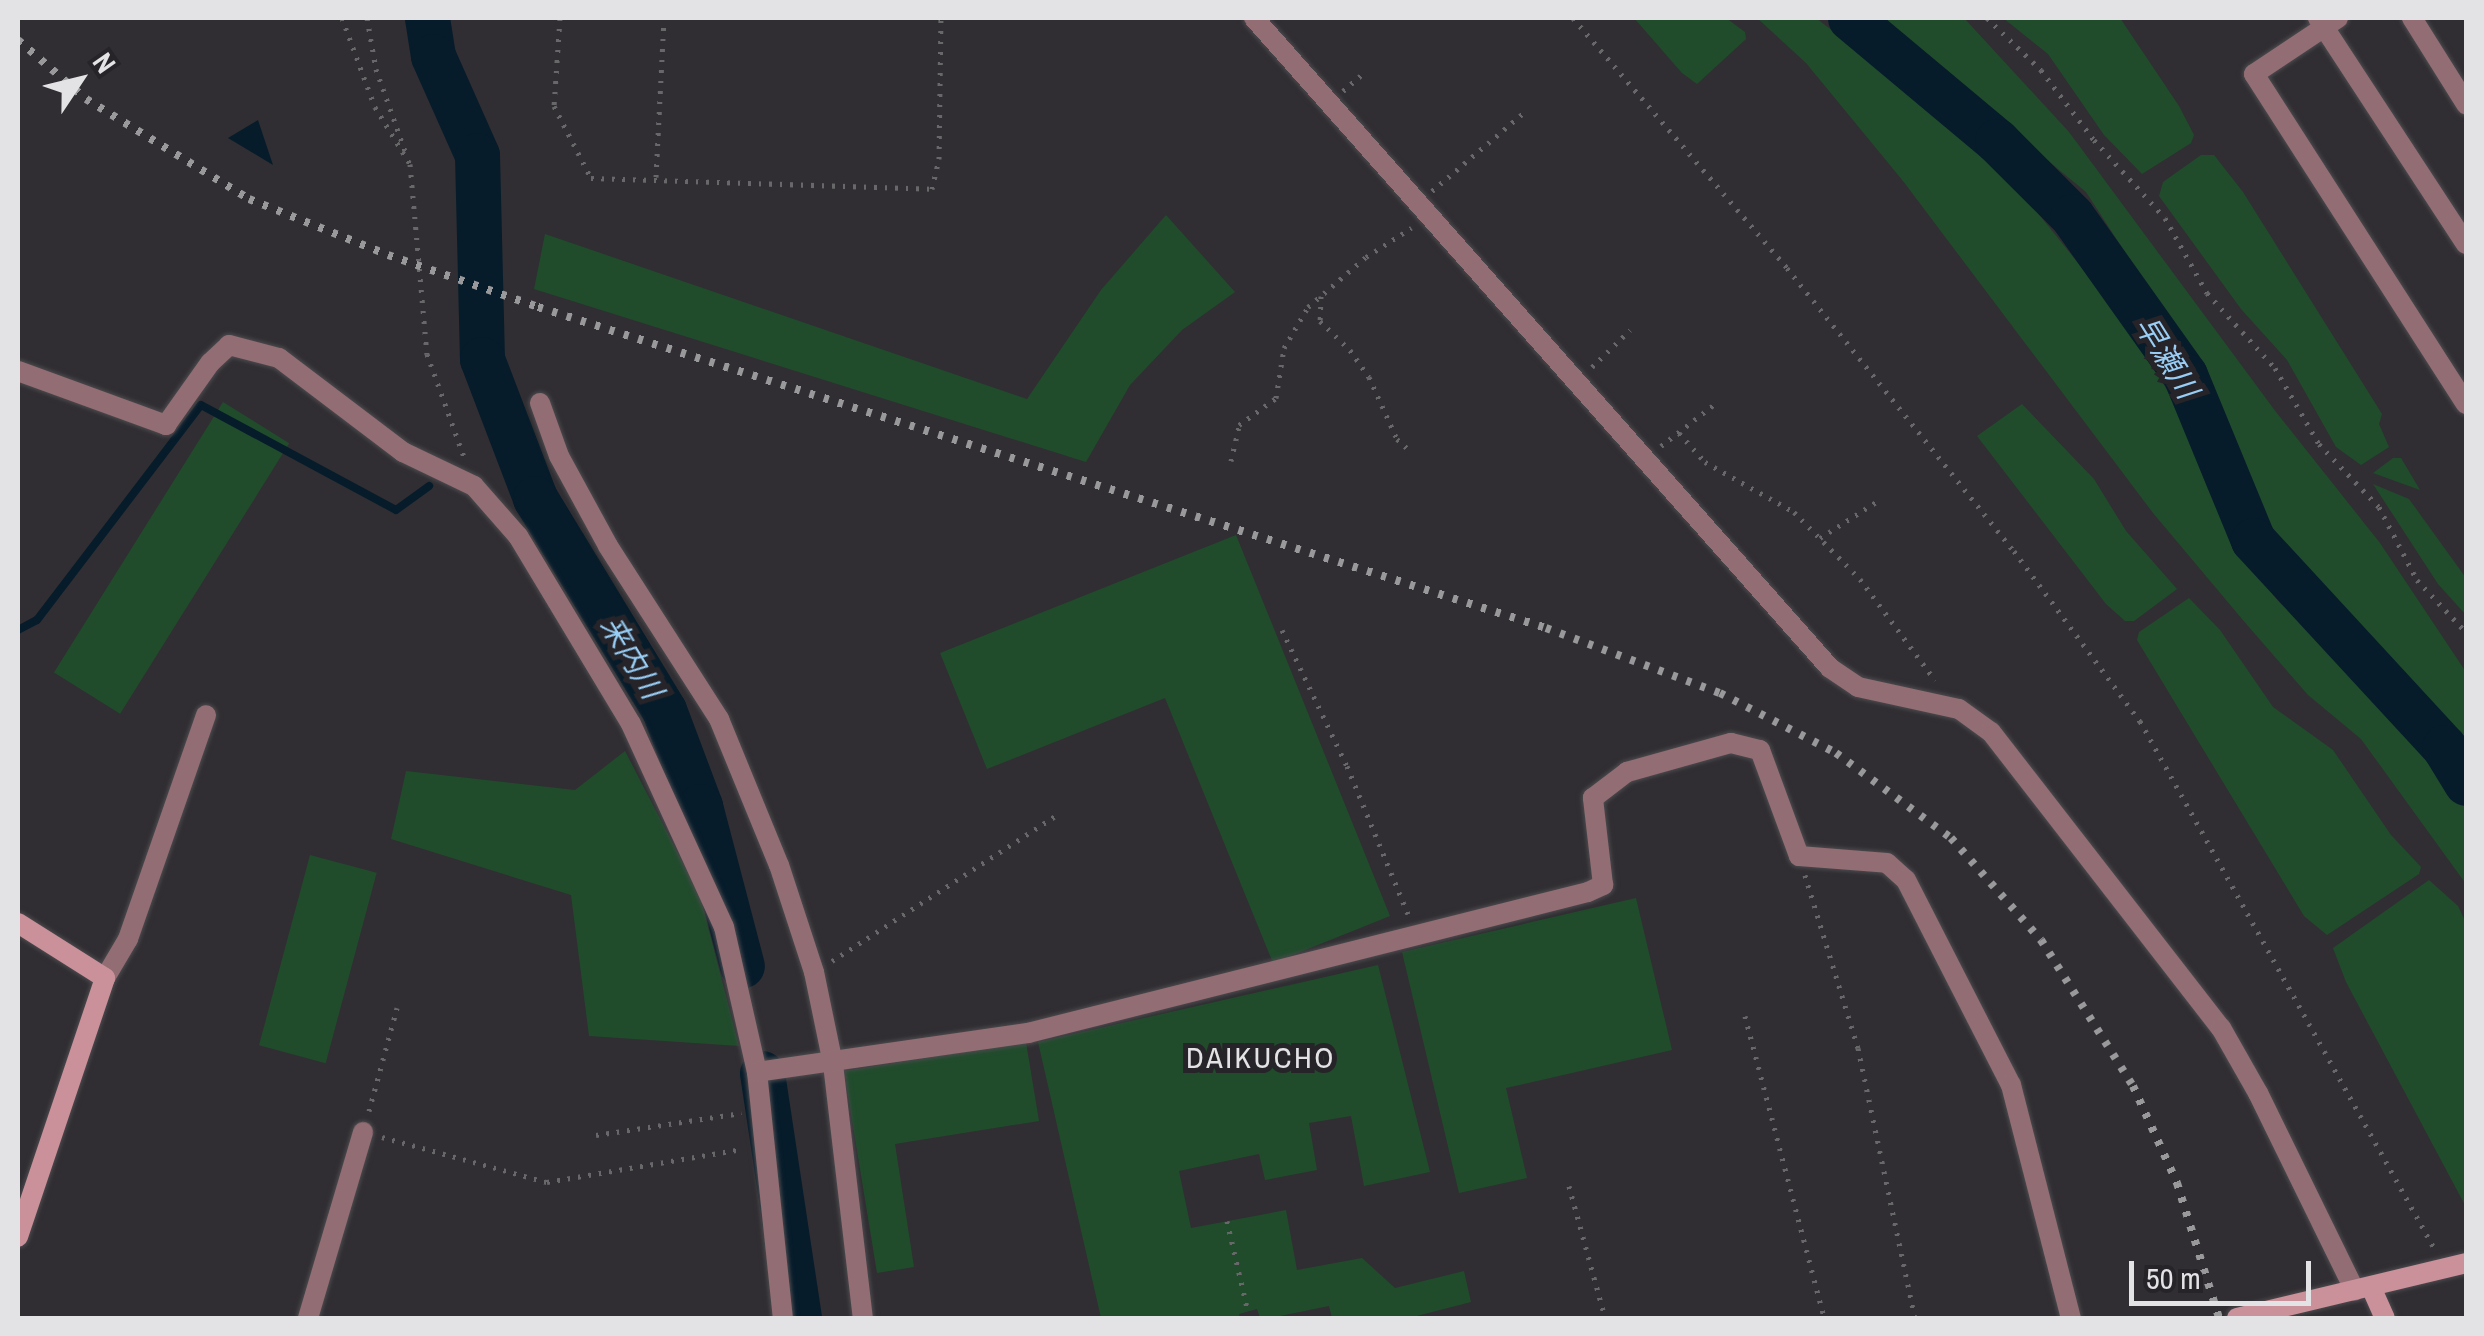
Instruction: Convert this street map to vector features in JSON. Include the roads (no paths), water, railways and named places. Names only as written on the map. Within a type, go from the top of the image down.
[{"type":"main road","points":[[18,923],[105,978],[18,1237]]},
{"type":"main road","points":[[2237,1318],[2459,1265]]},
{"type":"main road","points":[[2363,1289],[2385,1318]]},
{"type":"street","points":[[1254,18],[1579,380],[1830,668],[1858,687],[1959,709],[1991,732],[2220,1028],[2363,1289]]},
{"type":"street","points":[[2412,18],[2466,104]]},
{"type":"street","points":[[2466,244],[2327,21],[2254,74],[2466,404]]},
{"type":"street","points":[[18,371],[166,425],[210,363],[229,345],[279,358],[403,452],[474,486],[518,536],[640,742],[724,926],[757,1072],[783,1318]]},
{"type":"street","points":[[540,404],[560,456],[608,546],[719,719],[779,865],[814,972],[833,1064],[863,1318]]},
{"type":"street","points":[[105,978],[128,940],[206,716]]},
{"type":"street","points":[[757,1072],[1028,1033],[1602,885],[1592,798],[1627,772],[1731,743],[1760,750],[1799,856],[1887,863],[1906,880],[2011,1085],[2071,1318]]},
{"type":"street","points":[[308,1318],[363,1132]]},
{"type":"water","points":[[258,120],[273,165],[228,138]]},
{"type":"waterway","name":"来内川","points":[[427,18],[433,56],[477,155],[482,359],[535,498],[664,710],[700,806],[742,966]]},
{"type":"waterway","name":"早瀬川","points":[[1850,18],[1997,141],[2072,216],[2185,375],[2253,540],[2444,747],[2466,783]]},
{"type":"waterway","points":[[18,630],[37,620],[201,405],[396,510],[429,486]]},
{"type":"waterway","name":"来内川","points":[[762,1073],[799,1318]]},
{"type":"railway","points":[[18,40],[86,99],[249,199],[388,255],[538,307],[1546,628],[1720,693],[1836,753],[1951,838],[2041,940],[2133,1086],[2177,1183],[2219,1318]]},
{"type":"district","name":"DAIKUCHO","points":[[1261,1057]]}]
